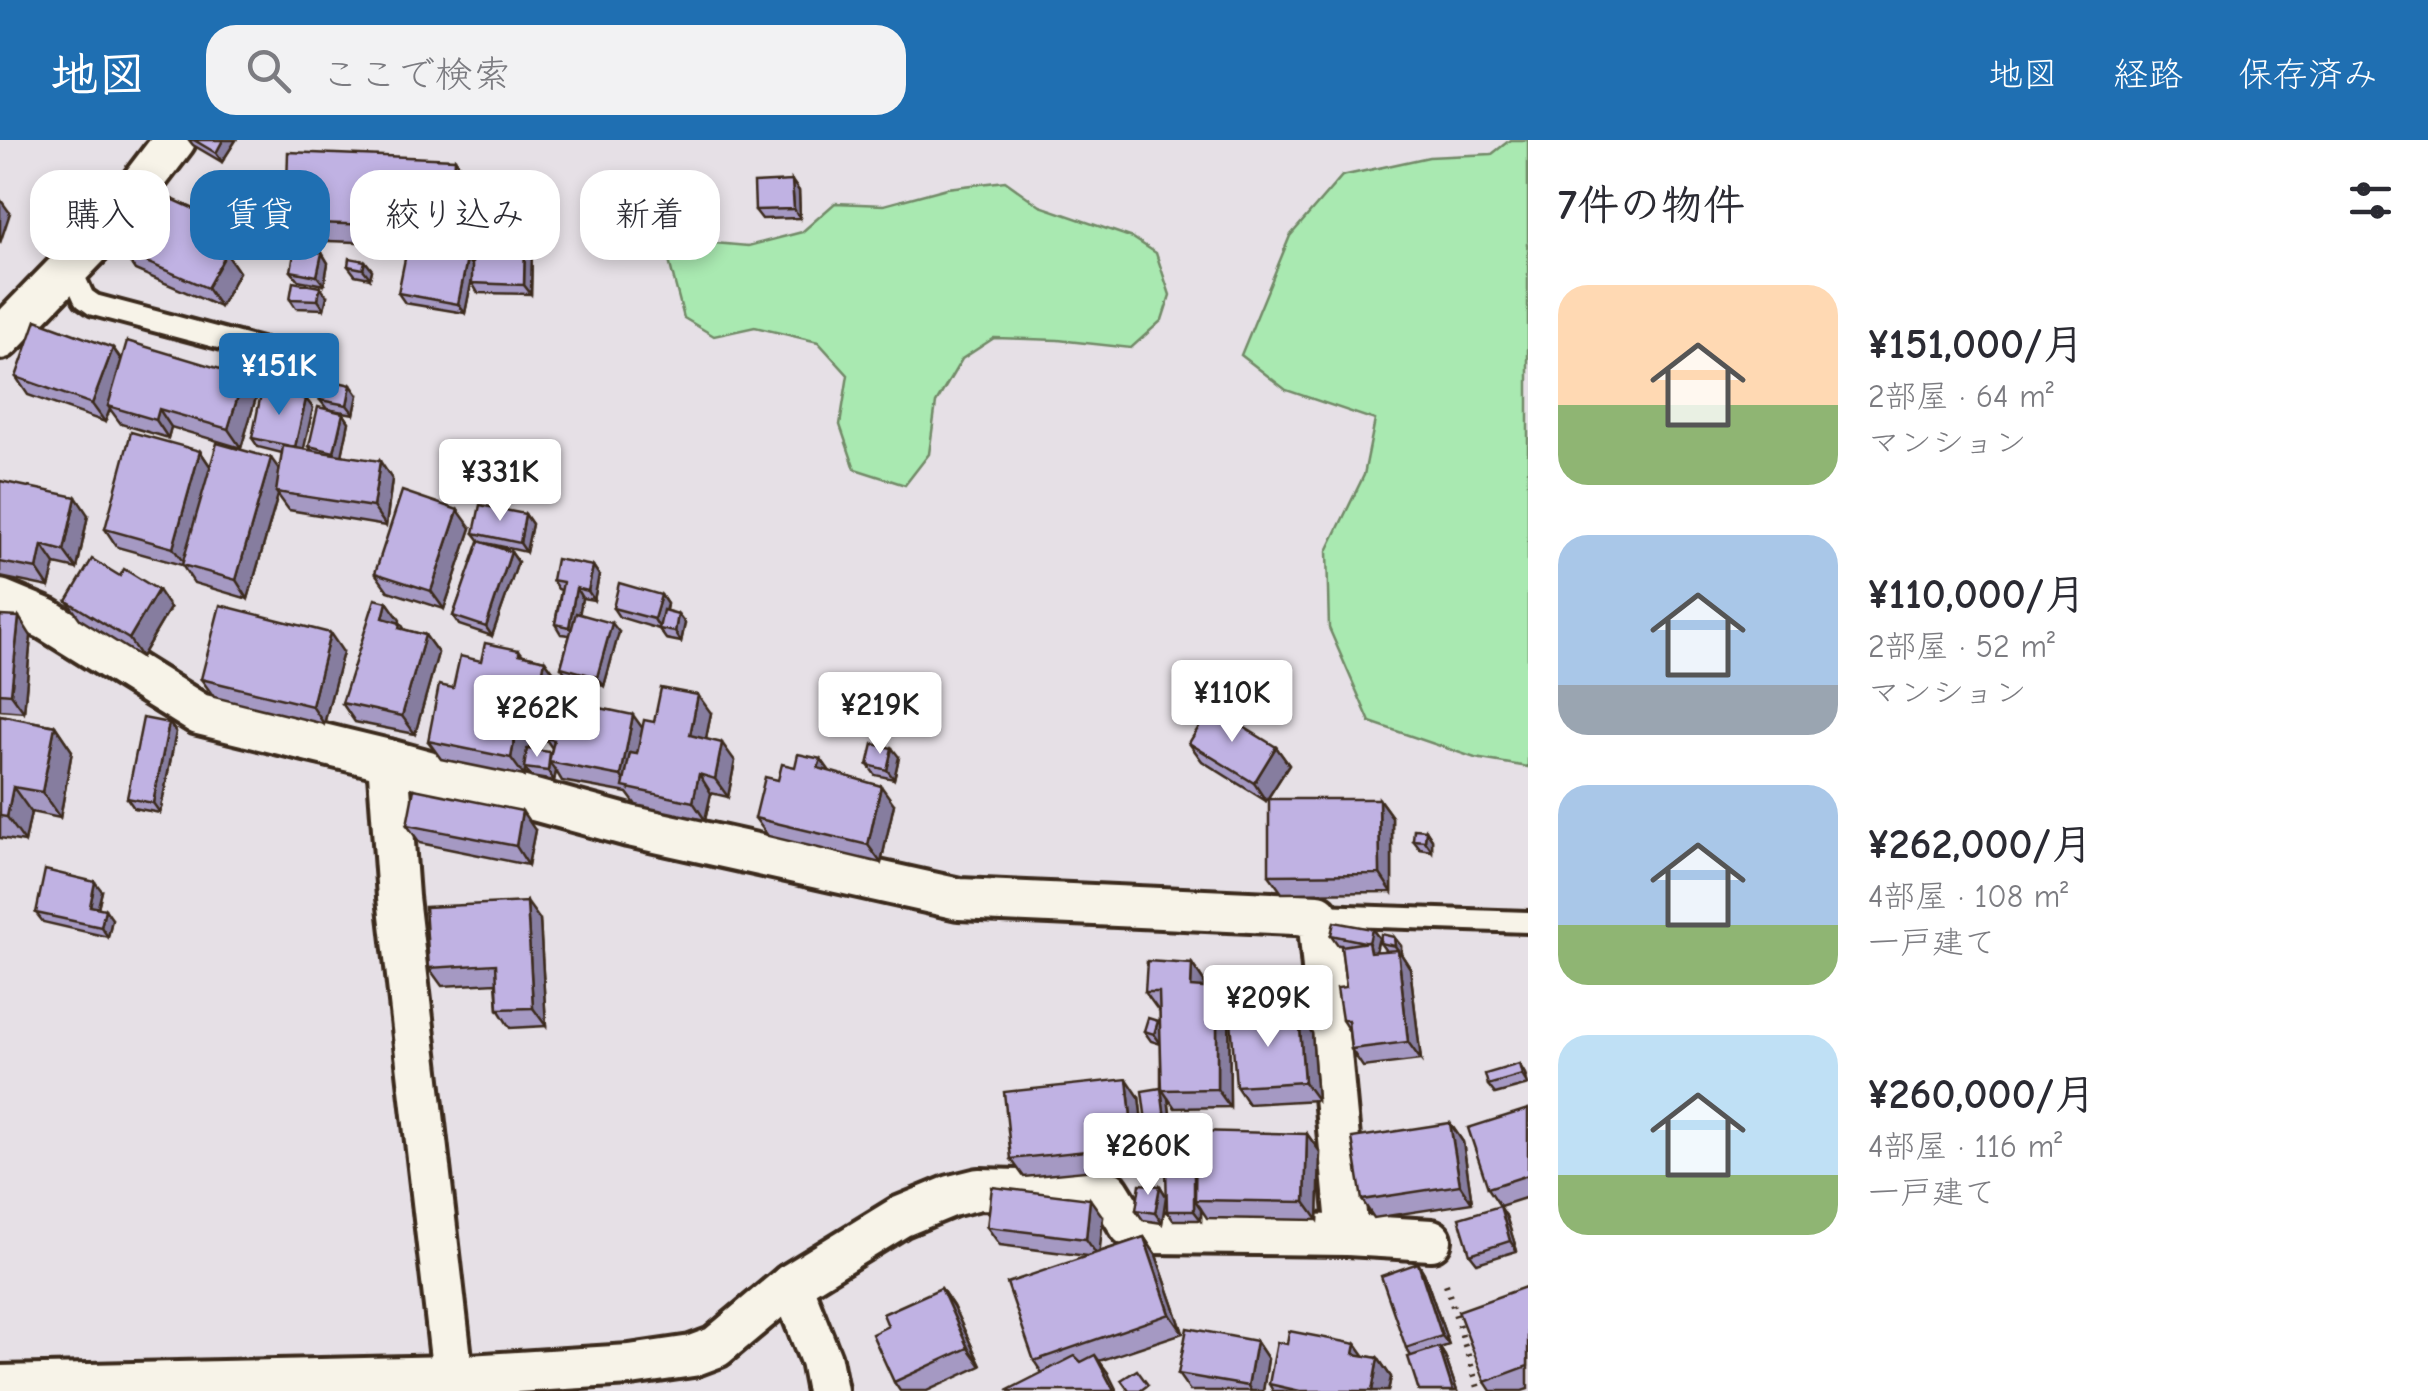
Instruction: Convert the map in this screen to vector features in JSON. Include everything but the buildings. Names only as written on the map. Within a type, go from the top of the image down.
[{"type":"street","points":[[0,339],[108,229],[175,140]]},
{"type":"street","points":[[0,600],[46,619],[199,714],[388,760],[630,826],[959,898],[1318,915],[1348,1235]]},
{"type":"street","points":[[388,760],[398,897],[451,1383]]},
{"type":"street","points":[[0,1386],[451,1383],[692,1356],[716,1347],[791,1284],[900,1217],[979,1189],[1108,1192],[1130,1226],[1148,1233],[1431,1240]]},
{"type":"street","points":[[791,1284],[821,1360],[826,1391]]},
{"type":"lane","points":[[70,267],[84,298],[94,305],[317,364]]},
{"type":"lane","points":[[1318,915],[1528,922]]},
{"type":"path","points":[[1431,1240],[1479,1391]]},
{"type":"green space","points":[[1510,140],[1528,140],[1528,767],[1475,758],[1370,722],[1329,628],[1327,551],[1364,475],[1375,420],[1286,390],[1241,355],[1290,236],[1342,176],[1429,157],[1492,154]]},
{"type":"green space","points":[[1005,181],[1040,206],[1133,238],[1156,253],[1170,295],[1162,320],[1131,348],[994,338],[962,359],[936,403],[929,454],[905,485],[855,469],[840,425],[848,375],[818,342],[755,327],[714,336],[684,318],[669,260],[720,260],[720,244],[748,246],[802,232],[835,203],[884,205],[947,188]]}]
